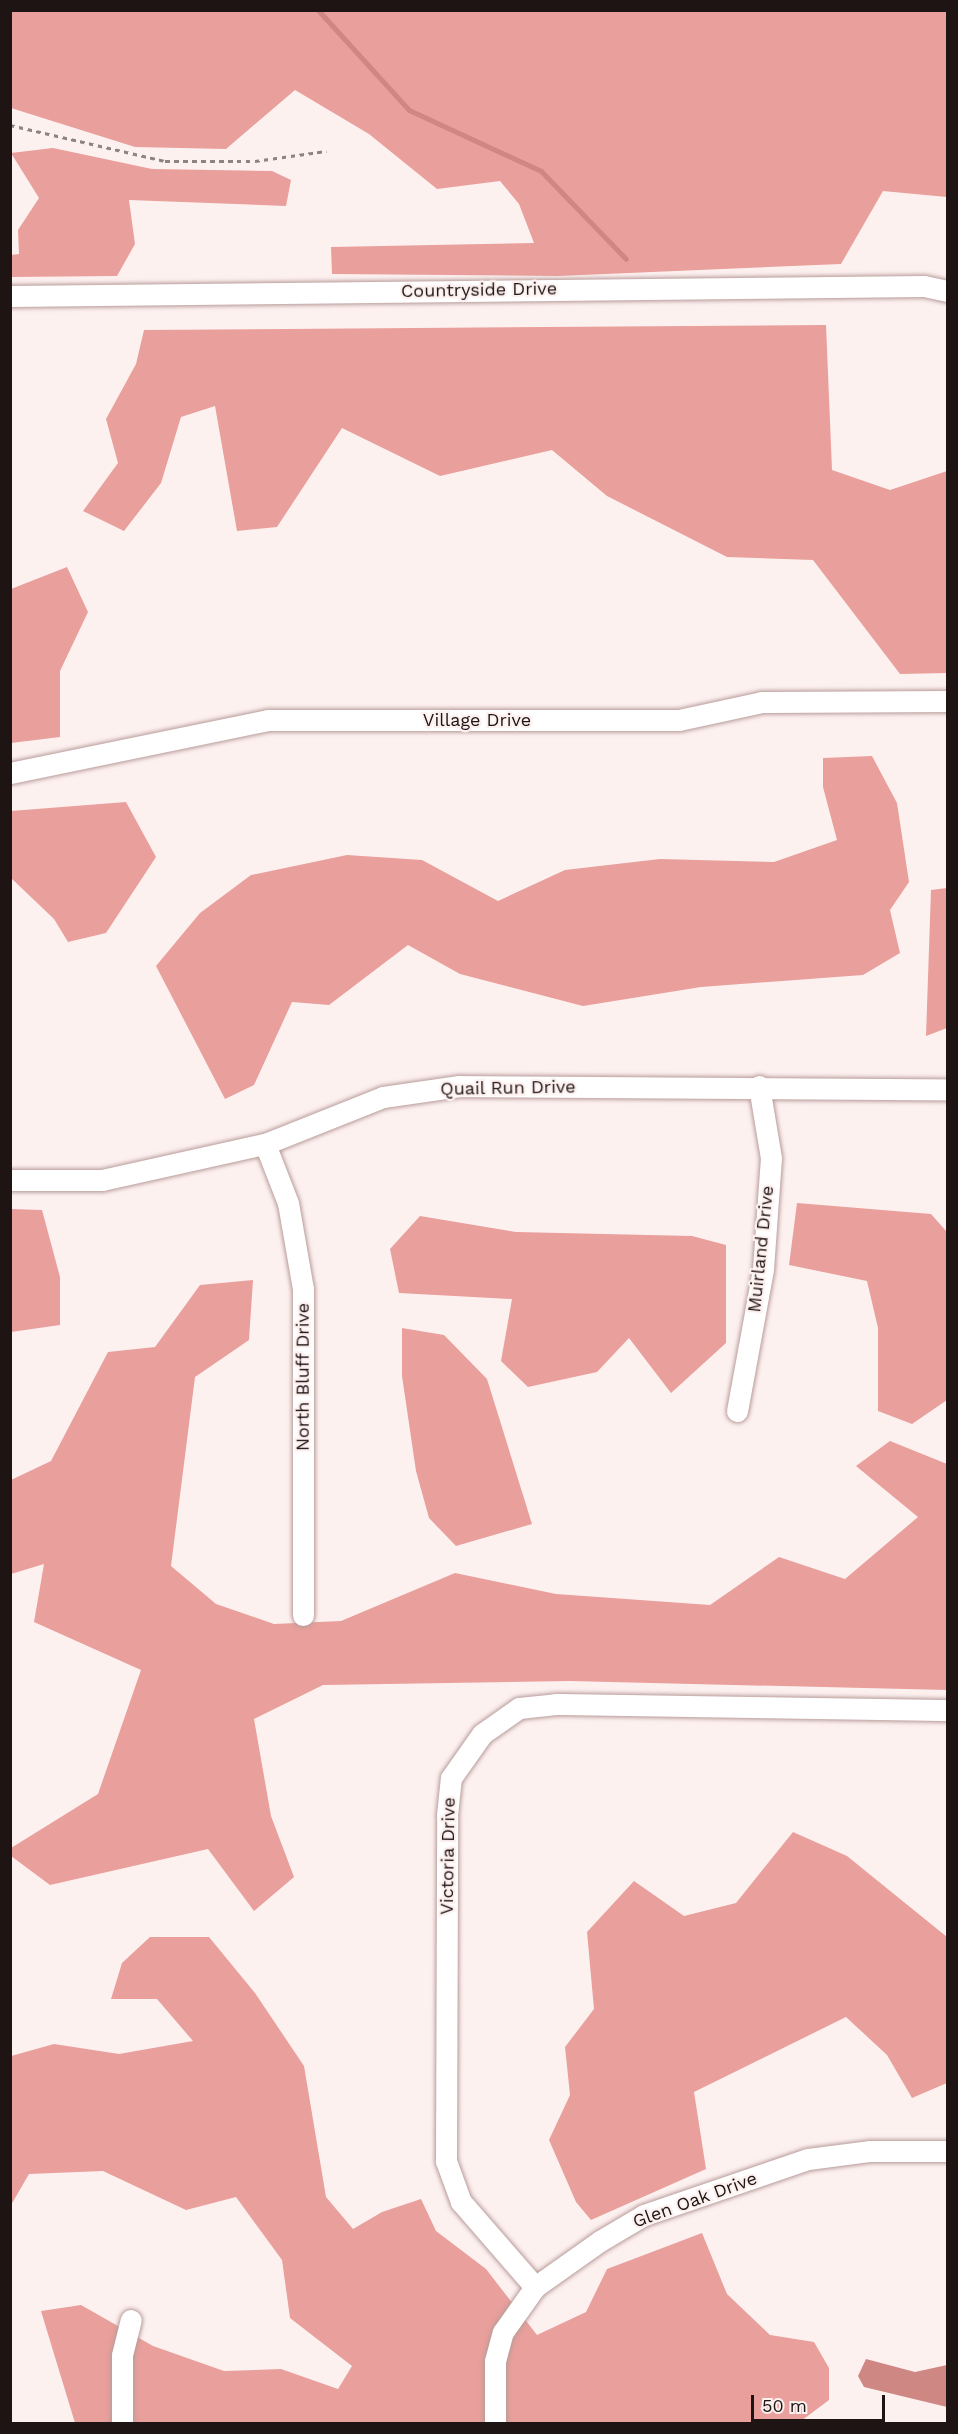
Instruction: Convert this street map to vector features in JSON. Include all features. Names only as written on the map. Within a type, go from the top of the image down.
[{"type":"street","name":"Countryside Drive","points":[[10,296],[901,286],[948,291]]},
{"type":"street","name":"Village Drive","points":[[10,772],[268,720],[679,720],[762,702],[948,701]]},
{"type":"street","name":"Quail Run Drive","points":[[10,1180],[102,1180],[265,1144],[384,1097],[459,1086],[759,1086],[948,1089]]},
{"type":"street","name":"Muirland Drive","points":[[737,1411],[763,1269],[771,1158],[759,1086]]},
{"type":"street","name":"North Bluff Drive","points":[[265,1144],[288,1203],[303,1288],[303,1616]]},
{"type":"street","name":"Victoria Drive","points":[[534,2287],[461,2202],[447,2161],[447,1815],[451,1778],[482,1734],[519,1708],[555,1704],[948,1710]]},
{"type":"street","name":"Glen Oak Drive","points":[[495,2424],[495,2361],[503,2332],[534,2287],[644,2215],[808,2159],[870,2151],[948,2151]]},
{"type":"street","points":[[122,2424],[122,2355],[131,2319]]},
{"type":"path","points":[[10,124],[165,161],[255,161],[326,151]]},
{"type":"shaded area","points":[[11,10],[947,11],[947,197],[883,191],[841,264],[558,276],[332,274],[331,247],[534,243],[519,204],[500,181],[437,189],[369,134],[295,90],[226,149],[135,147],[11,108]]},
{"type":"shaded area","points":[[53,148],[152,169],[272,171],[291,180],[286,206],[129,200],[135,244],[117,276],[11,277],[11,255],[19,254],[18,230],[39,198],[11,153]]},
{"type":"shaded area","points":[[826,325],[832,470],[890,490],[947,471],[947,673],[900,674],[813,560],[727,557],[607,496],[552,450],[440,476],[342,428],[277,527],[237,531],[215,406],[181,417],[161,483],[124,531],[83,511],[118,463],[106,419],[136,364],[144,330]]},
{"type":"shaded area","points":[[67,567],[88,612],[60,671],[60,737],[11,743],[11,589]]},
{"type":"shaded area","points":[[872,756],[897,803],[909,882],[890,910],[900,953],[863,975],[701,987],[583,1006],[460,974],[408,945],[329,1005],[292,1002],[254,1085],[225,1099],[156,966],[200,913],[251,875],[347,855],[422,860],[498,901],[565,870],[660,859],[774,862],[837,840],[823,787],[823,758]]},
{"type":"shaded area","points":[[126,802],[156,857],[106,933],[68,942],[54,919],[11,878],[11,811]]},
{"type":"shaded area","points":[[947,888],[947,1028],[926,1036],[931,890]]},
{"type":"shaded area","points":[[797,1203],[931,1214],[947,1232],[947,1400],[912,1424],[878,1411],[878,1328],[867,1281],[789,1265]]},
{"type":"shaded area","points":[[11,1209],[42,1210],[60,1277],[60,1325],[11,1332]]},
{"type":"shaded area","points":[[420,1216],[516,1232],[692,1236],[726,1245],[726,1343],[671,1393],[629,1338],[597,1372],[528,1387],[501,1361],[512,1299],[399,1293],[390,1249]]},
{"type":"shaded area","points":[[253,1280],[249,1340],[195,1377],[171,1566],[216,1604],[274,1624],[341,1621],[455,1573],[556,1594],[710,1605],[779,1557],[845,1579],[918,1517],[856,1466],[890,1441],[947,1464],[947,1690],[570,1681],[323,1685],[254,1719],[271,1816],[294,1877],[254,1911],[208,1849],[50,1885],[11,1856],[11,1848],[98,1794],[141,1670],[34,1622],[44,1564],[11,1574],[11,1480],[51,1461],[108,1352],[155,1347],[200,1285]]},
{"type":"shaded area","points":[[402,1328],[444,1335],[487,1379],[532,1524],[456,1546],[429,1518],[416,1471],[402,1376]]},
{"type":"shaded area","points":[[793,1832],[847,1856],[947,1937],[947,2083],[912,2098],[887,2055],[846,2017],[694,2092],[706,2169],[591,2220],[576,2202],[549,2140],[570,2095],[565,2047],[594,2009],[587,1932],[634,1881],[684,1916],[736,1903]]},
{"type":"shaded area","points":[[150,1937],[209,1937],[255,1993],[304,2066],[326,2197],[353,2229],[382,2212],[421,2199],[436,2231],[486,2269],[537,2335],[586,2312],[607,2269],[702,2233],[727,2294],[770,2335],[814,2342],[829,2368],[829,2400],[797,2424],[75,2423],[41,2311],[81,2305],[153,2346],[224,2371],[281,2369],[338,2389],[352,2366],[290,2318],[282,2260],[236,2197],[186,2210],[103,2171],[29,2174],[11,2205],[11,2056],[54,2044],[119,2054],[193,2041],[157,1999],[111,1999],[122,1963]]},
{"type":"shaded area","points":[[866,2359],[915,2372],[947,2365],[947,2407],[864,2387],[858,2376]]},
{"type":"waterway","points":[[318,10],[409,110],[541,171],[626,259]]}]
